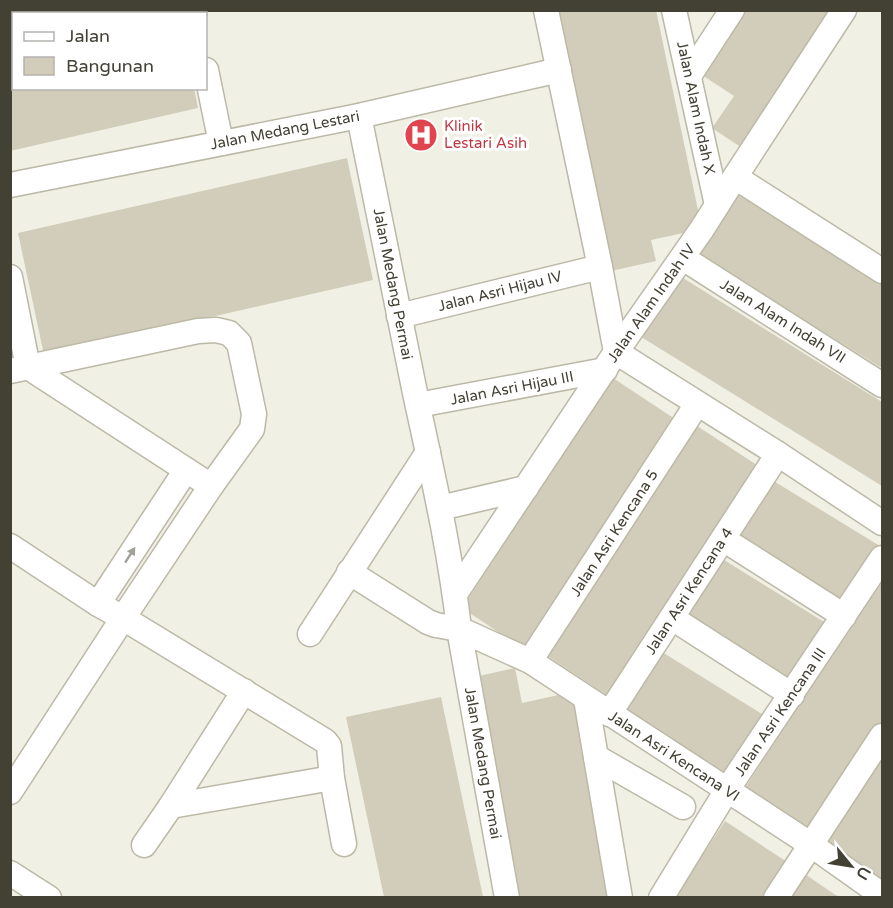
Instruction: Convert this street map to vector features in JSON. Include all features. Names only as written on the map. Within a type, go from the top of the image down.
[{"type":"street","points":[[546,10],[600,267],[611,361],[697,404],[774,461],[882,523]]},
{"type":"street","name":"Jalan Alam Indah X","points":[[674,10],[717,205]]},
{"type":"street","points":[[689,76],[732,10]]},
{"type":"street","name":"Jalan Alam Indah IV","points":[[455,594],[683,258],[844,10]]},
{"type":"street","name":"Jalan Medang Lestari","points":[[10,185],[359,116],[559,70]]},
{"type":"street","points":[[207,75],[221,143]]},
{"type":"street","name":"Jalan Medang Permai","points":[[359,116],[440,507],[459,629],[507,897]]},
{"type":"street","points":[[735,177],[882,271]]},
{"type":"street","name":"Jalan Alam Indah VII","points":[[683,258],[882,385]]},
{"type":"street","name":"Jalan Asri Hijau IV","points":[[399,316],[600,267]]},
{"type":"street","points":[[10,277],[18,316],[19,369]]},
{"type":"street","points":[[10,792],[211,486],[252,429],[255,414],[239,343],[229,333],[216,330],[198,331],[19,369]]},
{"type":"street","name":"Jalan Asri Hijau III","points":[[418,405],[611,361]]},
{"type":"street","points":[[19,369],[211,486]]},
{"type":"street","name":"Jalan Asri Kencana 5","points":[[530,661],[697,404]]},
{"type":"street","points":[[310,634],[428,452]]},
{"type":"street","name":"Jalan Asri Kencana 4","points":[[609,714],[774,461]]},
{"type":"street","points":[[98,604],[186,470]]},
{"type":"street","points":[[440,507],[526,488]]},
{"type":"street","points":[[723,539],[844,616]]},
{"type":"street","points":[[10,546],[98,604],[325,741],[329,746],[332,778],[344,844]]},
{"type":"street","name":"Jalan Asri Kencana III","points":[[661,897],[727,790],[882,558]]},
{"type":"street","points":[[349,572],[428,622],[459,629]]},
{"type":"street","points":[[672,618],[792,694]]},
{"type":"street","name":"Jalan Asri Kencana VI","points":[[459,629],[530,661],[727,790],[814,839],[882,895]]},
{"type":"street","points":[[144,845],[244,691]]},
{"type":"street","points":[[586,699],[620,897]]},
{"type":"street","points":[[776,897],[882,736]]},
{"type":"street","points":[[596,757],[683,807]]},
{"type":"street","points":[[171,806],[332,778]]},
{"type":"street","points":[[10,873],[49,897]]},
{"type":"building","points":[[66,10],[177,10],[177,12],[62,12]]},
{"type":"building","points":[[557,10],[656,10],[702,229],[651,240],[656,261],[611,271]]},
{"type":"building","points":[[744,10],[842,10],[748,152],[712,128],[734,96],[702,75]]},
{"type":"building","points":[[12,22],[12,90],[194,90],[198,108],[10,151],[10,23]]},
{"type":"building","points":[[347,158],[373,280],[44,355],[18,233]]},
{"type":"building","points":[[732,191],[882,284],[882,368],[694,252]]},
{"type":"building","points":[[675,273],[882,402],[882,486],[638,335]]},
{"type":"building","points":[[613,378],[681,423],[530,653],[462,608]]},
{"type":"building","points":[[694,424],[763,469],[611,698],[543,653]]},
{"type":"building","points":[[772,480],[880,546],[842,607],[734,541]]},
{"type":"building","points":[[721,558],[829,625],[791,686],[684,619]]},
{"type":"building","points":[[882,579],[882,727],[811,836],[743,791]]},
{"type":"building","points":[[662,652],[770,719],[732,780],[624,713]]},
{"type":"building","points":[[515,668],[522,703],[572,692],[615,897],[516,897],[470,678]]},
{"type":"building","points":[[441,697],[483,897],[384,897],[346,717]]},
{"type":"building","points":[[882,750],[882,881],[822,842]]},
{"type":"building","points":[[725,821],[793,866],[773,897],[675,897]]},
{"type":"building","points":[[802,872],[834,894],[840,897],[786,897]]},
{"type":"place","name":"Klinik Lestari Asih","points":[[421,135]]}]
